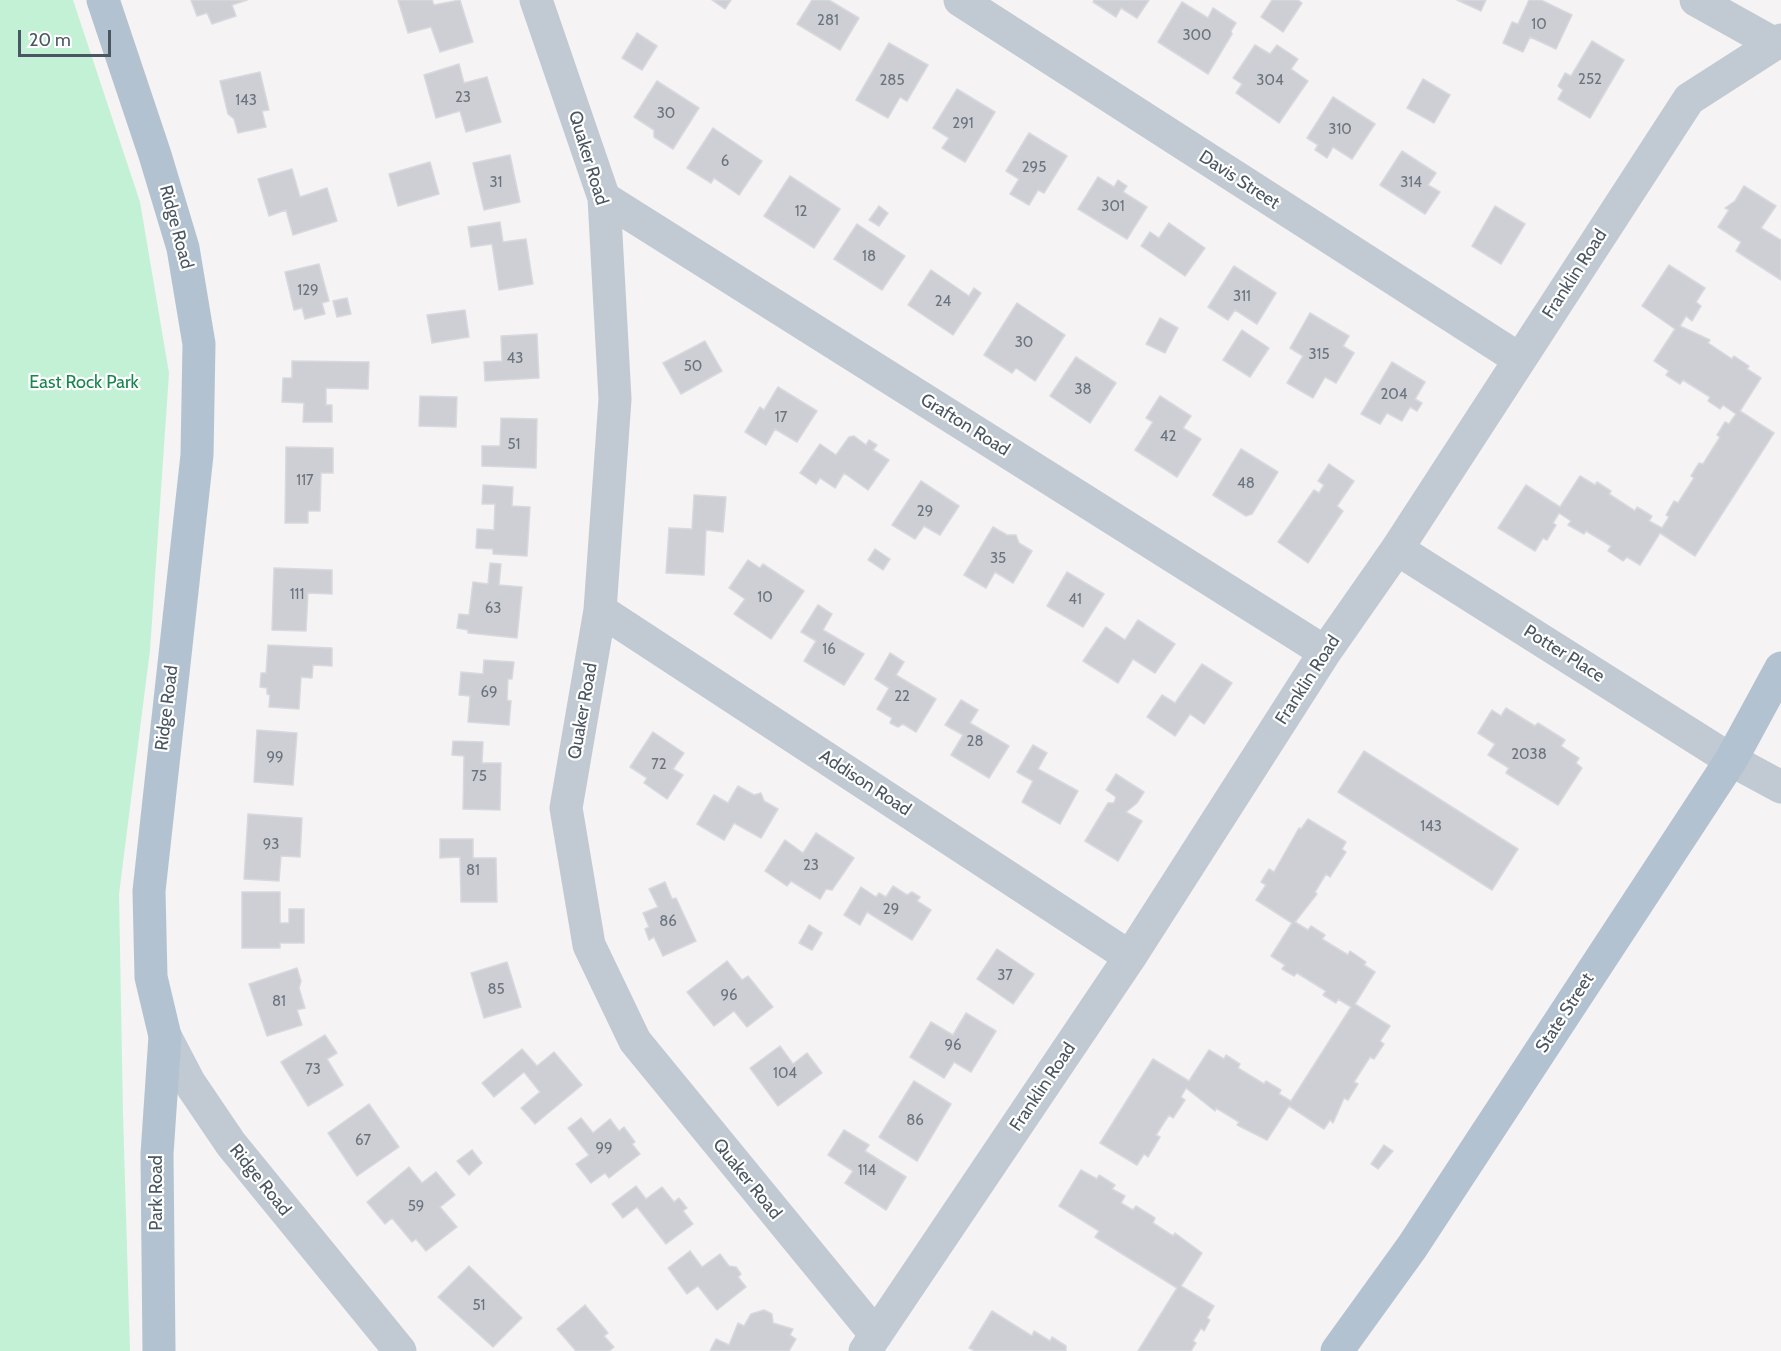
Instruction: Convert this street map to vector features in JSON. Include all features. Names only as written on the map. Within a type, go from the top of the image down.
[{"type":"main road","name":"Ridge Road","points":[[103,0],[155,155],[183,248],[199,344],[196,455],[149,891],[151,977],[165,1036]]},
{"type":"main road","name":"State Street","points":[[1337,1351],[1412,1247],[1731,760],[1781,668]]},
{"type":"main road","name":"Park Road","points":[[159,1351],[157,1154],[165,1036]]},
{"type":"street","name":"Quaker Road","points":[[536,0],[604,198],[615,399],[600,610],[566,808],[589,945],[635,1041],[870,1343]]},
{"type":"street","name":"Davis Street","points":[[960,0],[1519,359]]},
{"type":"street","points":[[1696,0],[1777,41]]},
{"type":"street","name":"Franklin Road","points":[[870,1343],[1130,957],[1325,652],[1397,549],[1689,99],[1777,41]]},
{"type":"street","name":"Grafton Road","points":[[604,198],[1325,652]]},
{"type":"street","name":"Potter Place","points":[[1397,549],[1731,760],[1781,787]]},
{"type":"street","name":"Addison Road","points":[[600,610],[1130,957]]},
{"type":"street","name":"Ridge Road","points":[[165,1036],[189,1082],[231,1144],[399,1351]]},
{"type":"green space","name":"East Rock Park","points":[[0,0],[73,0],[140,202],[169,373],[150,650],[119,894],[130,1351],[0,1351]]},
{"type":"building","points":[[191,0],[247,0],[232,5],[236,16],[212,24],[207,13],[197,16]]},
{"type":"building","points":[[398,0],[432,0],[434,5],[460,0],[473,42],[440,52],[431,27],[408,33]]},
{"type":"building","points":[[712,0],[731,0],[725,9]]},
{"type":"building","points":[[812,0],[829,0],[859,18],[840,50],[797,24]]},
{"type":"building","points":[[1094,0],[1149,0],[1137,18],[1121,8],[1116,17],[1093,2]]},
{"type":"building","points":[[1272,0],[1298,0],[1302,3],[1283,32],[1261,17]]},
{"type":"building","points":[[1457,0],[1486,0],[1481,11]]},
{"type":"building","points":[[1529,0],[1541,0],[1572,15],[1556,49],[1530,37],[1523,52],[1503,43],[1512,22],[1518,24]]},
{"type":"building","points":[[1182,2],[1208,18],[1213,8],[1236,23],[1208,74],[1158,42]]},
{"type":"building","points":[[637,33],[657,46],[642,70],[622,58]]},
{"type":"building","points":[[1592,41],[1624,60],[1590,118],[1558,99],[1563,90],[1558,86],[1565,73],[1571,76]]},
{"type":"building","points":[[889,43],[928,65],[907,101],[900,97],[888,118],[856,100]]},
{"type":"building","points":[[1255,45],[1270,54],[1277,45],[1298,59],[1291,69],[1308,81],[1279,123],[1236,93],[1242,84],[1233,78]]},
{"type":"building","points":[[459,64],[464,83],[487,77],[501,122],[466,132],[460,111],[436,118],[424,75]]},
{"type":"building","points":[[260,72],[269,110],[262,111],[266,127],[238,133],[234,119],[228,114],[220,81]]},
{"type":"building","points":[[1423,79],[1450,95],[1434,123],[1407,108]]},
{"type":"building","points":[[657,81],[699,108],[673,149],[654,137],[654,130],[634,117]]},
{"type":"building","points":[[957,89],[995,112],[965,162],[942,148],[949,138],[933,128]]},
{"type":"building","points":[[1333,97],[1375,124],[1352,159],[1333,147],[1327,158],[1315,150],[1318,145],[1307,138]]},
{"type":"building","points":[[713,128],[762,161],[739,195],[714,178],[711,183],[687,168]]},
{"type":"building","points":[[1029,133],[1067,156],[1044,193],[1038,190],[1029,205],[1010,194],[1019,179],[1006,171]]},
{"type":"building","points":[[1402,151],[1436,173],[1428,185],[1440,192],[1425,214],[1380,185]]},
{"type":"building","points":[[510,155],[520,202],[484,210],[473,163]]},
{"type":"building","points":[[430,162],[439,194],[398,206],[389,174]]},
{"type":"building","points":[[292,169],[300,197],[327,188],[337,221],[293,235],[286,210],[269,216],[258,179]]},
{"type":"building","points":[[790,176],[840,209],[814,248],[764,216]]},
{"type":"building","points":[[1098,177],[1114,187],[1118,180],[1127,186],[1123,192],[1147,207],[1127,239],[1078,209]]},
{"type":"building","points":[[1744,186],[1776,206],[1761,228],[1781,240],[1781,280],[1736,251],[1741,242],[1718,227],[1729,210],[1725,208],[1735,201]]},
{"type":"building","points":[[879,206],[888,213],[879,226],[869,220]]},
{"type":"building","points":[[1495,206],[1525,224],[1501,264],[1472,246]]},
{"type":"building","points":[[500,222],[503,242],[526,239],[533,284],[499,290],[492,244],[471,247],[468,227]]},
{"type":"building","points":[[1169,223],[1205,248],[1185,276],[1141,246],[1150,232],[1159,238]]},
{"type":"building","points":[[857,224],[905,256],[882,290],[834,259]]},
{"type":"building","points":[[319,264],[329,301],[322,303],[325,314],[305,319],[302,308],[294,310],[285,272]]},
{"type":"building","points":[[1669,265],[1705,288],[1696,302],[1701,306],[1692,321],[1686,316],[1680,326],[1710,340],[1708,343],[1732,359],[1734,356],[1749,366],[1747,369],[1761,378],[1740,411],[1774,433],[1695,556],[1660,533],[1640,565],[1627,557],[1623,561],[1608,551],[1611,546],[1586,531],[1584,534],[1568,525],[1571,521],[1559,513],[1553,523],[1556,525],[1547,540],[1543,538],[1535,551],[1498,528],[1526,485],[1560,507],[1580,476],[1595,485],[1597,482],[1611,491],[1609,494],[1635,511],[1637,507],[1652,516],[1649,521],[1662,528],[1669,517],[1666,515],[1674,501],[1678,503],[1694,478],[1691,476],[1699,463],[1703,464],[1720,437],[1717,435],[1725,422],[1729,424],[1736,414],[1723,405],[1720,409],[1708,401],[1710,397],[1683,380],[1680,384],[1666,375],[1669,371],[1654,361],[1675,329],[1642,306]]},
{"type":"building","points":[[1234,266],[1276,293],[1257,324],[1235,310],[1228,320],[1208,307]]},
{"type":"building","points":[[931,270],[969,296],[974,288],[981,293],[953,335],[908,305]]},
{"type":"building","points":[[347,298],[351,314],[337,317],[333,301]]},
{"type":"building","points":[[1017,303],[1065,335],[1035,381],[1016,368],[1012,373],[984,355]]},
{"type":"building","points":[[465,310],[469,337],[432,343],[427,315]]},
{"type":"building","points":[[1310,313],[1349,336],[1343,346],[1354,353],[1336,383],[1325,377],[1313,398],[1287,383],[1303,356],[1290,348]]},
{"type":"building","points":[[1160,318],[1178,328],[1165,353],[1146,344]]},
{"type":"building","points":[[1242,330],[1269,348],[1250,377],[1223,360]]},
{"type":"building","points":[[537,334],[539,378],[485,381],[484,362],[502,361],[501,336]]},
{"type":"building","points":[[705,341],[722,371],[681,394],[663,363]]},
{"type":"building","points":[[1076,357],[1116,383],[1090,423],[1050,396]]},
{"type":"building","points":[[292,361],[369,362],[368,389],[326,388],[326,405],[332,405],[332,422],[303,422],[304,403],[282,402],[283,378],[292,378]]},
{"type":"building","points":[[1392,362],[1425,382],[1415,399],[1422,403],[1417,411],[1410,407],[1402,421],[1387,413],[1380,424],[1361,414]]},
{"type":"building","points":[[778,387],[817,411],[797,442],[775,429],[766,445],[745,432],[760,407],[764,410]]},
{"type":"building","points":[[420,396],[457,397],[456,427],[419,426]]},
{"type":"building","points":[[1160,396],[1191,416],[1183,428],[1201,439],[1177,477],[1135,450],[1153,422],[1146,418]]},
{"type":"building","points":[[501,418],[537,419],[536,468],[482,466],[482,446],[500,446]]},
{"type":"building","points":[[854,436],[866,445],[869,440],[877,445],[873,450],[889,460],[868,490],[844,473],[835,488],[820,478],[816,484],[800,473],[820,444],[836,455],[849,437]]},
{"type":"building","points":[[286,447],[333,448],[333,473],[321,473],[320,511],[308,511],[308,523],[285,523]]},
{"type":"building","points":[[1241,449],[1278,472],[1252,514],[1246,516],[1213,495]]},
{"type":"building","points":[[1329,464],[1354,481],[1337,506],[1343,511],[1308,563],[1278,542],[1314,490],[1319,493],[1324,485],[1318,481]]},
{"type":"building","points":[[921,481],[959,506],[940,535],[924,526],[915,539],[892,525]]},
{"type":"building","points":[[483,485],[513,487],[512,506],[530,507],[527,556],[493,554],[493,549],[476,548],[477,529],[494,530],[495,504],[482,504]]},
{"type":"building","points":[[694,495],[726,497],[723,532],[706,530],[704,575],[666,573],[669,528],[692,529]]},
{"type":"building","points":[[993,527],[1007,535],[1016,535],[1019,543],[1032,551],[1013,583],[995,572],[986,588],[964,575]]},
{"type":"building","points":[[875,549],[890,559],[883,570],[868,560]]},
{"type":"building","points":[[748,560],[760,568],[763,564],[804,591],[771,639],[734,614],[745,599],[729,588]]},
{"type":"building","points":[[490,563],[501,564],[499,585],[522,587],[517,638],[468,633],[468,630],[457,628],[459,614],[469,615],[473,582],[488,584]]},
{"type":"building","points":[[274,568],[332,570],[332,594],[308,593],[306,631],[272,630]]},
{"type":"building","points":[[1067,572],[1104,594],[1083,627],[1047,606]]},
{"type":"building","points":[[818,605],[832,614],[823,630],[864,654],[844,685],[804,661],[816,641],[801,632]]},
{"type":"building","points":[[1138,620],[1175,644],[1155,673],[1133,659],[1118,683],[1083,661],[1106,627],[1125,640]]},
{"type":"building","points":[[268,645],[332,648],[332,666],[313,665],[312,678],[301,677],[299,709],[269,707],[270,695],[267,694],[267,688],[260,687],[261,673],[266,673]]},
{"type":"building","points":[[890,653],[904,662],[896,675],[936,699],[916,732],[903,724],[898,727],[890,723],[892,718],[877,709],[889,688],[875,679]]},
{"type":"building","points":[[484,660],[514,662],[512,679],[508,679],[507,700],[511,701],[509,725],[468,722],[470,696],[459,695],[461,672],[483,674]]},
{"type":"building","points":[[1202,664],[1232,683],[1204,724],[1190,714],[1175,736],[1147,717],[1162,695],[1175,703]]},
{"type":"building","points":[[961,700],[978,710],[970,723],[1009,746],[989,778],[951,755],[963,735],[945,725]]},
{"type":"building","points":[[1506,708],[1535,726],[1538,723],[1565,740],[1561,746],[1579,758],[1576,763],[1582,768],[1558,805],[1506,773],[1509,768],[1488,755],[1495,744],[1478,733],[1492,710],[1501,716]]},
{"type":"building","points":[[257,730],[297,733],[293,785],[254,782]]},
{"type":"building","points":[[653,732],[684,753],[673,769],[683,775],[667,799],[644,783],[647,778],[630,767]]},
{"type":"building","points":[[453,741],[483,742],[482,763],[501,763],[500,810],[463,809],[464,756],[452,755]]},
{"type":"building","points":[[1033,745],[1047,753],[1038,769],[1078,791],[1060,824],[1022,802],[1033,781],[1017,772]]},
{"type":"building","points":[[1364,751],[1518,849],[1492,890],[1338,792]]},
{"type":"building","points":[[1116,774],[1144,792],[1137,803],[1126,812],[1142,821],[1118,861],[1085,841],[1108,803],[1114,803],[1116,797],[1106,790]]},
{"type":"building","points":[[738,786],[754,795],[761,793],[764,801],[778,809],[761,838],[734,823],[724,840],[697,824],[714,795],[728,803]]},
{"type":"building","points":[[248,814],[302,818],[300,857],[281,856],[279,881],[244,879]]},
{"type":"building","points":[[1308,819],[1346,842],[1342,849],[1346,852],[1330,877],[1326,874],[1315,892],[1317,894],[1295,922],[1308,930],[1311,926],[1325,935],[1322,939],[1348,955],[1350,951],[1366,962],[1364,965],[1375,972],[1355,1004],[1390,1026],[1380,1041],[1384,1044],[1374,1059],[1370,1057],[1354,1082],[1358,1084],[1348,1100],[1344,1098],[1333,1123],[1330,1120],[1324,1129],[1289,1106],[1267,1140],[1237,1125],[1239,1122],[1216,1108],[1215,1111],[1186,1088],[1181,1097],[1185,1100],[1173,1118],[1169,1115],[1156,1135],[1160,1137],[1148,1157],[1144,1154],[1137,1165],[1100,1143],[1153,1059],[1189,1081],[1209,1050],[1224,1059],[1226,1055],[1240,1064],[1238,1068],[1264,1084],[1266,1081],[1281,1090],[1279,1094],[1291,1101],[1351,1007],[1338,999],[1336,1003],[1323,995],[1326,991],[1297,973],[1294,976],[1282,969],[1285,965],[1271,956],[1292,923],[1256,900],[1266,885],[1261,882],[1269,869],[1274,872],[1299,828],[1301,829]]},
{"type":"building","points":[[816,833],[854,858],[832,890],[826,889],[820,899],[791,881],[787,886],[765,871],[785,840],[803,853]]},
{"type":"building","points":[[440,839],[473,839],[473,858],[496,858],[497,902],[461,902],[460,857],[440,858]]},
{"type":"building","points":[[665,882],[672,899],[676,898],[696,941],[663,956],[654,937],[649,940],[645,929],[649,927],[643,913],[658,907],[649,889]]},
{"type":"building","points":[[893,886],[907,895],[912,892],[920,897],[917,901],[931,910],[912,940],[867,912],[860,925],[844,915],[861,887],[876,897],[879,893],[886,897]]},
{"type":"building","points":[[242,892],[280,892],[280,923],[289,923],[289,909],[304,909],[304,943],[280,943],[280,948],[242,948]]},
{"type":"building","points":[[809,925],[822,933],[812,950],[799,943]]},
{"type":"building","points":[[997,949],[1034,974],[1013,1004],[977,979]]},
{"type":"building","points":[[727,961],[742,980],[748,976],[773,1007],[747,1027],[734,1011],[714,1026],[687,992]]},
{"type":"building","points":[[507,962],[521,1007],[484,1018],[471,973]]},
{"type":"building","points":[[297,968],[301,981],[299,988],[305,1008],[297,1010],[302,1025],[267,1036],[249,984]]},
{"type":"building","points":[[966,1013],[996,1031],[971,1072],[954,1062],[944,1078],[910,1057],[931,1022],[953,1035]]},
{"type":"building","points":[[325,1035],[337,1053],[327,1059],[343,1085],[308,1106],[281,1062]]},
{"type":"building","points":[[780,1046],[793,1064],[807,1053],[822,1073],[778,1106],[750,1068]]},
{"type":"building","points":[[522,1049],[537,1066],[554,1052],[582,1085],[535,1124],[521,1108],[540,1092],[524,1072],[494,1097],[482,1083]]},
{"type":"building","points":[[914,1081],[951,1104],[917,1161],[879,1137]]},
{"type":"building","points":[[369,1104],[399,1147],[357,1176],[328,1133]]},
{"type":"building","points":[[581,1118],[593,1133],[610,1119],[619,1131],[624,1127],[635,1142],[632,1144],[640,1154],[609,1178],[605,1173],[591,1183],[576,1164],[589,1155],[568,1128]]},
{"type":"building","points":[[844,1130],[869,1145],[865,1151],[906,1177],[886,1210],[845,1183],[853,1171],[828,1155]]},
{"type":"building","points":[[1384,1145],[1393,1151],[1378,1169],[1371,1164]]},
{"type":"building","points":[[472,1150],[482,1163],[469,1175],[457,1161]]},
{"type":"building","points":[[409,1167],[422,1183],[436,1172],[455,1195],[440,1207],[457,1227],[426,1251],[416,1239],[412,1242],[392,1218],[385,1224],[367,1202]]},
{"type":"building","points":[[1081,1170],[1097,1179],[1099,1175],[1115,1185],[1112,1189],[1125,1196],[1121,1203],[1133,1210],[1136,1206],[1155,1218],[1153,1223],[1173,1236],[1175,1233],[1202,1253],[1181,1286],[1214,1306],[1207,1318],[1210,1320],[1204,1331],[1201,1328],[1193,1341],[1196,1343],[1191,1351],[1138,1351],[1177,1288],[1095,1237],[1099,1231],[1059,1206]]},
{"type":"building","points":[[636,1186],[646,1199],[662,1187],[674,1202],[679,1198],[687,1208],[683,1211],[693,1224],[666,1244],[637,1207],[623,1218],[612,1204]]},
{"type":"building","points":[[690,1251],[702,1267],[720,1254],[729,1266],[736,1267],[741,1274],[738,1277],[746,1287],[717,1310],[698,1286],[687,1294],[668,1268]]},
{"type":"building","points":[[469,1266],[522,1318],[493,1347],[438,1297]]},
{"type":"building","points":[[585,1305],[608,1333],[604,1336],[614,1347],[609,1351],[576,1351],[557,1329]]},
{"type":"building","points":[[764,1310],[772,1314],[773,1323],[793,1329],[790,1335],[796,1339],[789,1351],[710,1351],[716,1339],[729,1345],[738,1323],[744,1326],[751,1314]]},
{"type":"building","points":[[992,1311],[1032,1336],[1034,1331],[1050,1341],[1052,1337],[1066,1346],[1066,1351],[975,1351],[969,1348]]}]
